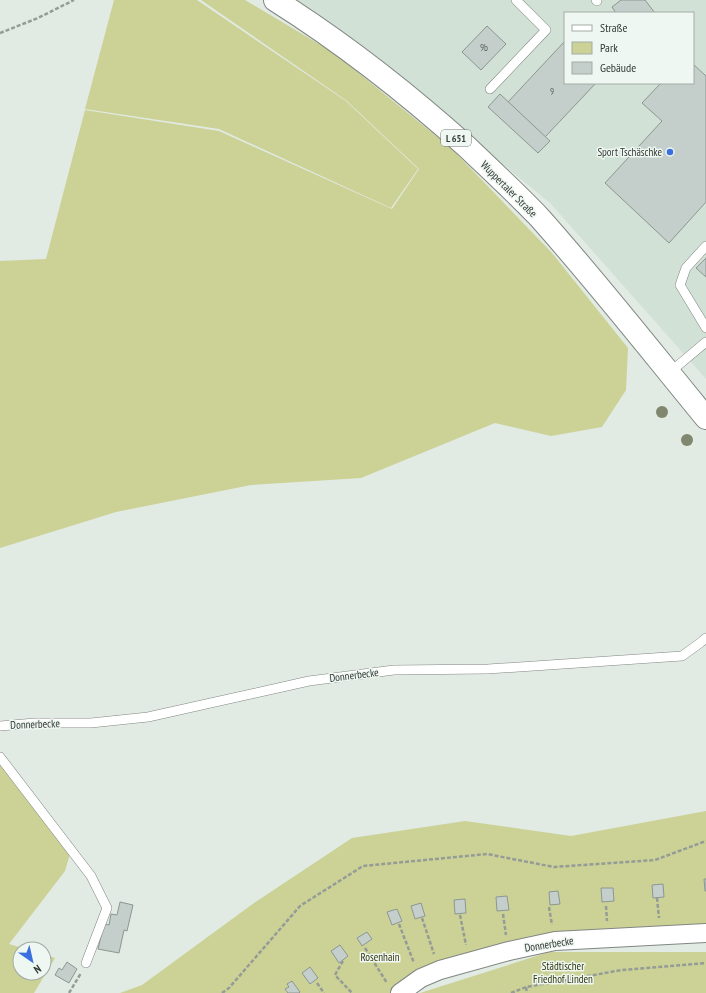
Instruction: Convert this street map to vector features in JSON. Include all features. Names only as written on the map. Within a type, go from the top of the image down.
[{"type":"main road","name":"Wuppertaler Straße","points":[[275,0],[314,25],[391,82],[435,118],[491,169],[538,217],[706,418]]},
{"type":"street","name":"Donnerbecke","points":[[395,991],[440,970],[470,961],[555,941],[706,933]]},
{"type":"lane","points":[[490,89],[546,30],[516,0]]},
{"type":"lane","points":[[706,246],[686,268],[680,285],[706,328]]},
{"type":"lane","points":[[669,373],[706,342]]},
{"type":"lane","name":"Donnerbecke","points":[[0,726],[35,723],[91,723],[148,717],[308,681],[394,670],[488,669],[682,656],[706,638]]},
{"type":"lane","points":[[0,757],[91,876],[107,908],[86,963]]},
{"type":"path","points":[[0,33],[38,18],[74,0]]},
{"type":"path","points":[[222,993],[229,988],[300,906],[363,866],[487,854],[554,867],[655,860],[706,841]]},
{"type":"path","points":[[460,915],[470,961]]},
{"type":"path","points":[[422,918],[440,970]]},
{"type":"path","points":[[400,924],[421,978]]},
{"type":"path","points":[[365,948],[395,991]]},
{"type":"path","points":[[343,961],[335,975],[352,993]]},
{"type":"path","points":[[69,993],[86,963]]},
{"type":"path","points":[[512,993],[526,987],[622,970],[706,963]]},
{"type":"path","points":[[317,983],[324,993]]},
{"type":"path","points":[[526,987],[527,993]]},
{"type":"shaded area","points":[[288,0],[706,0],[706,379],[551,204],[348,36]]},
{"type":"green space","points":[[114,0],[197,0],[346,101],[418,169],[391,208],[219,129],[85,109]]},
{"type":"green space","points":[[201,0],[245,0],[334,53],[452,149],[552,253],[628,348],[626,390],[602,427],[551,436],[495,423],[361,478],[251,485],[116,512],[0,548],[0,261],[46,259],[85,110],[219,131],[392,209],[419,169],[347,101]]},
{"type":"green space","points":[[0,762],[70,854],[65,871],[9,944],[12,945],[12,981],[41,981],[34,993],[0,993]]},
{"type":"green space","name":"Rosenhain","points":[[706,811],[706,935],[555,935],[392,993],[120,993],[142,985],[254,903],[352,838],[465,821],[571,836]]},
{"type":"green space","name":"Städtischer Friedhof Linden","points":[[549,952],[706,952],[706,993],[420,993]]},
{"type":"building","points":[[621,0],[645,0],[654,12],[615,12],[612,7]]},
{"type":"building","points":[[487,26],[506,44],[481,70],[462,52]]},
{"type":"building","points":[[564,42],[564,84],[595,84],[545,137],[508,102]]},
{"type":"building","name":"Sport Tschäschke","points":[[694,65],[706,76],[706,202],[669,243],[605,183],[662,121],[642,103],[660,84],[694,84]]},
{"type":"building","points":[[500,94],[550,141],[538,153],[488,107]]},
{"type":"building","points":[[706,258],[706,277],[696,268]]},
{"type":"building","points":[[704,879],[706,879],[706,891],[705,891]]},
{"type":"building","points":[[663,884],[664,897],[653,898],[652,885]]},
{"type":"building","points":[[601,888],[613,888],[614,901],[602,902]]},
{"type":"building","points":[[558,891],[560,904],[550,905],[549,892]]},
{"type":"building","points":[[507,896],[509,910],[497,911],[496,897]]},
{"type":"building","points":[[465,899],[466,913],[455,914],[454,900]]},
{"type":"building","points":[[120,902],[133,905],[127,931],[124,930],[119,953],[98,949],[104,924],[109,925],[111,914],[117,915]]},
{"type":"building","points":[[421,903],[425,916],[415,919],[411,906]]},
{"type":"building","points":[[397,909],[402,921],[392,925],[387,912]]},
{"type":"building","points":[[367,932],[372,939],[362,946],[357,938]]},
{"type":"building","points":[[340,945],[348,956],[339,963],[331,951]]},
{"type":"building","points":[[67,962],[77,969],[69,983],[55,975],[59,968],[62,970]]},
{"type":"building","points":[[310,967],[318,978],[310,984],[302,973]]},
{"type":"building","points":[[292,981],[300,992],[299,993],[288,993],[285,989],[289,987],[287,984]]},
{"type":"place","name":"Sport Tschäschke","points":[[670,152]]}]
